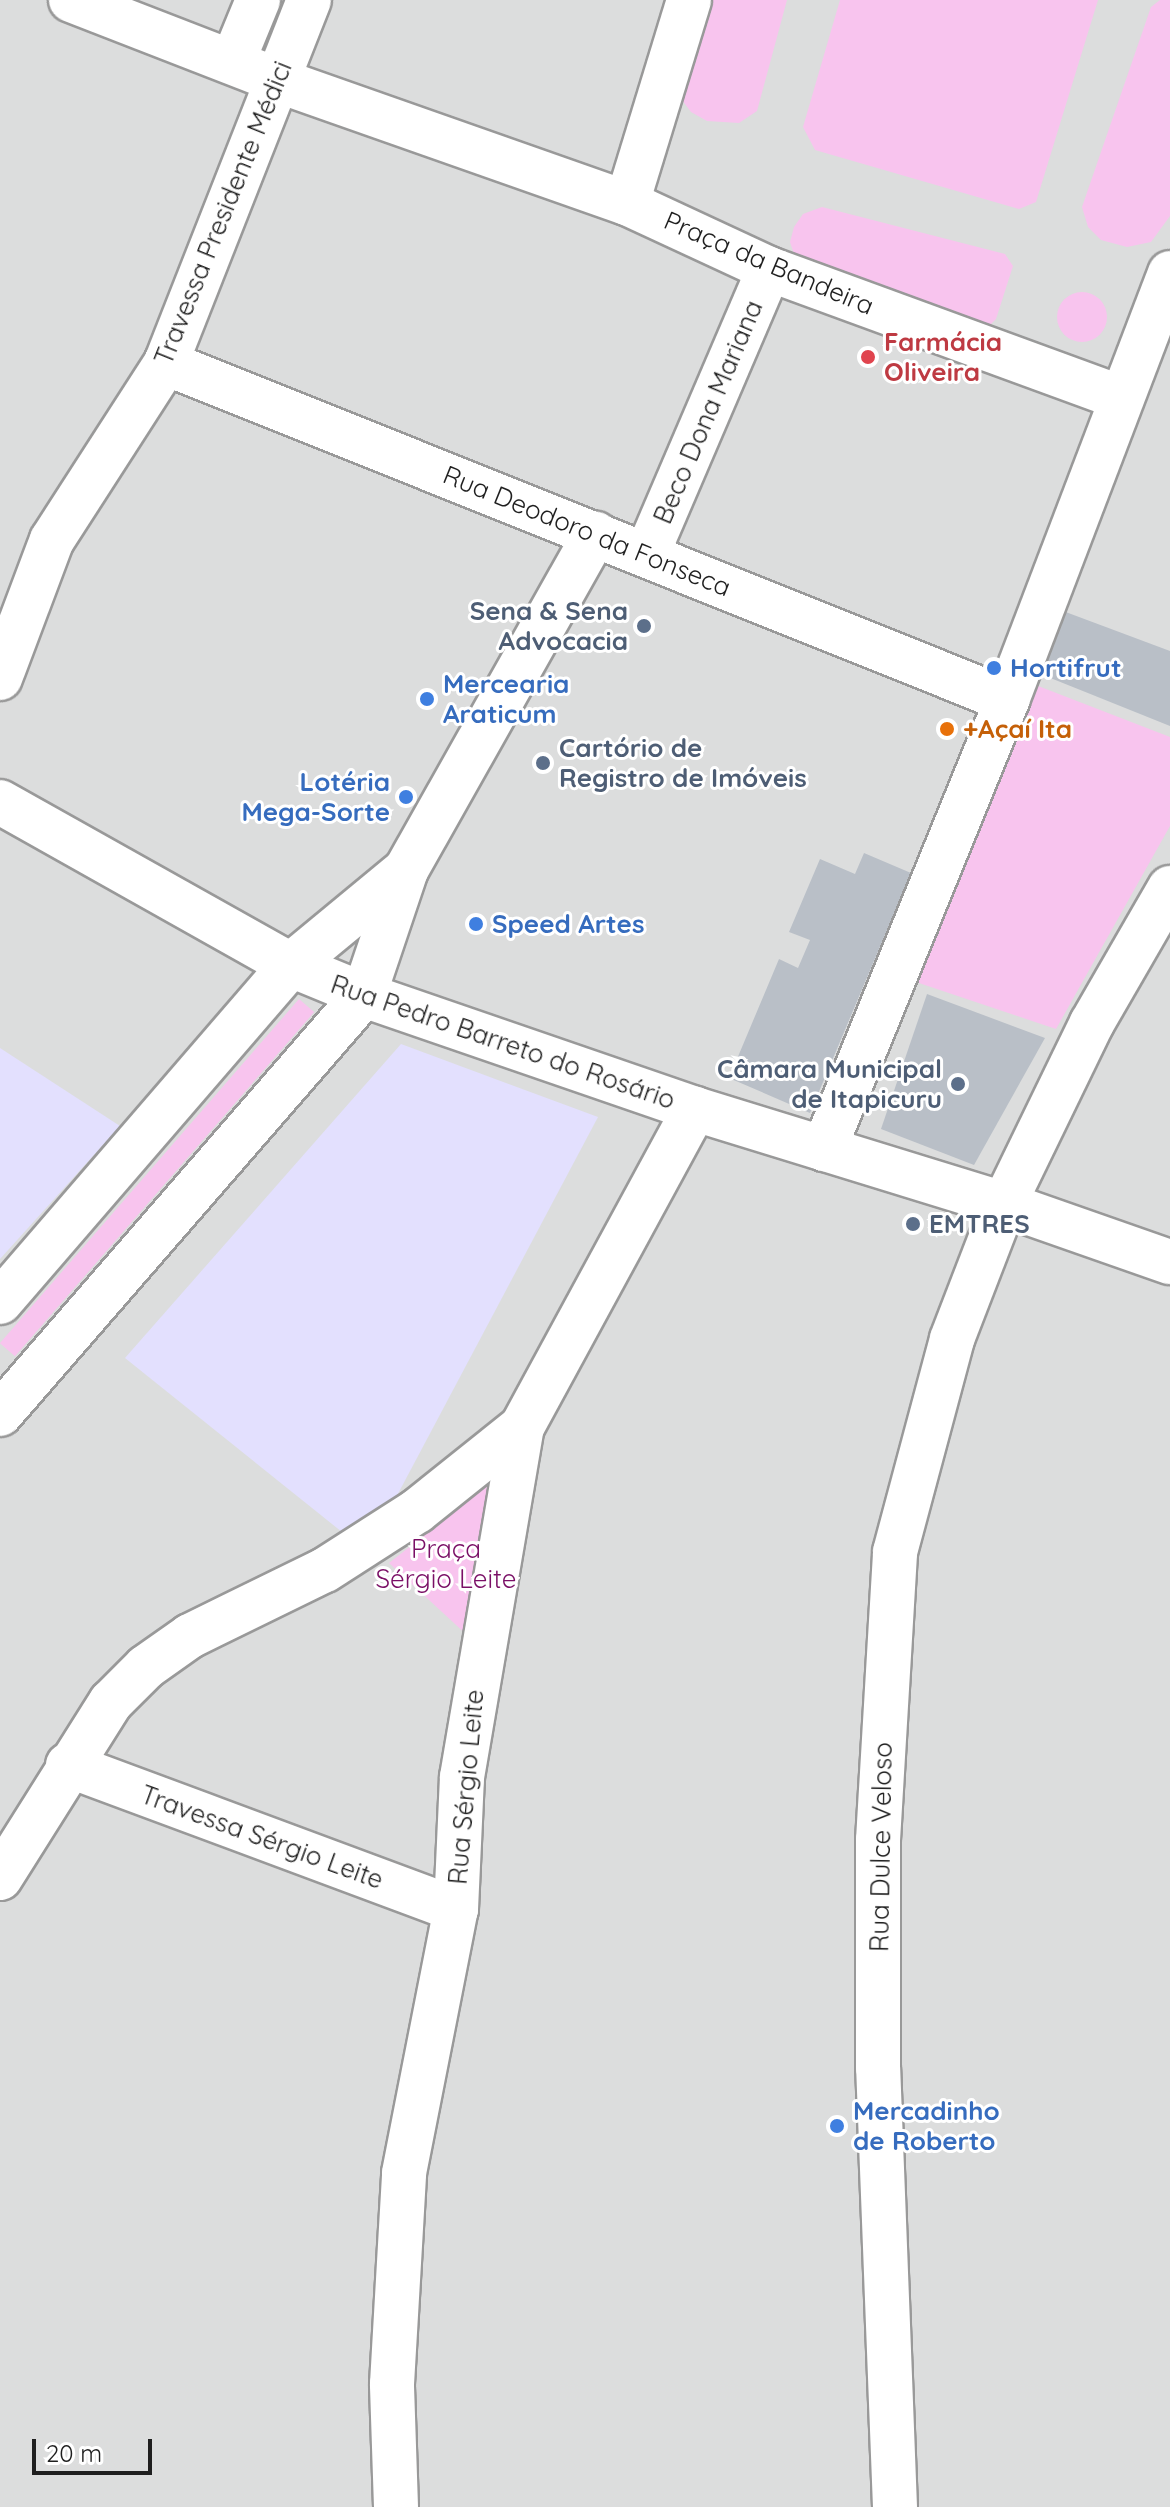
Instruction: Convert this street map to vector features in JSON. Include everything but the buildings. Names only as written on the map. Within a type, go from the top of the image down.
[{"type":"street","name":"Praça da Bandeira","points":[[71,0],[277,80],[627,203],[769,269],[1121,398]]},
{"type":"street","name":"Travessa Presidente Médici","points":[[233,61],[258,0]]},
{"type":"street","name":"Travessa Presidente Médici","points":[[0,678],[52,540],[166,363],[309,0]]},
{"type":"street","points":[[627,203],[689,0]]},
{"type":"street","name":"Beco Dona Mariana","points":[[647,554],[769,269]]},
{"type":"street","points":[[824,1149],[1007,700],[1170,273]]},
{"type":"street","name":"Rua Deodoro da Fonseca","points":[[166,363],[1007,700]]},
{"type":"street","points":[[0,1414],[364,995],[406,870],[595,534]]},
{"type":"street","points":[[0,601],[52,540]]},
{"type":"street","name":"Rua Pedro Barreto do Rosário","points":[[0,802],[291,965],[364,995],[695,1109],[1004,1204],[1170,1262]]},
{"type":"street","points":[[0,1302],[291,965],[406,870]]},
{"type":"street","name":"Rua Dulce Veloso","points":[[895,2507],[878,2008],[878,1840],[895,1552],[952,1339],[1004,1204],[1092,1023],[1170,888]]},
{"type":"street","name":"Rua Sérgio Leite","points":[[396,2507],[392,2384],[404,2173],[456,1909],[466,1748],[522,1427],[695,1109]]},
{"type":"street","points":[[0,1878],[68,1765],[111,1702],[146,1667],[190,1636],[325,1570],[417,1511],[522,1427]]},
{"type":"street","name":"Travessa Sérgio Leite","points":[[68,1765],[456,1909]]},
{"type":"shaded area","points":[[0,0],[1170,0],[1170,2507],[0,2507]]},
{"type":"shaded area","points":[[401,1044],[598,1117],[392,1505],[347,1536],[125,1358]]},
{"type":"shaded area","points":[[0,1048],[120,1126],[0,1259]]},
{"type":"green space","points":[[708,0],[787,0],[757,111],[739,123],[707,121],[691,112],[679,96]]},
{"type":"green space","points":[[840,0],[1098,0],[1036,202],[1019,209],[815,150],[803,127]]},
{"type":"green space","points":[[1160,0],[1170,0],[1170,216],[1151,242],[1127,247],[1101,240],[1088,227],[1082,207],[1151,7]]},
{"type":"green space","points":[[822,207],[1005,254],[1013,266],[996,319],[988,327],[795,257],[790,242],[794,227],[803,214]]},
{"type":"green space","points":[[1082,292],[1100,299],[1107,317],[1100,335],[1082,342],[1064,335],[1057,317],[1064,299]]},
{"type":"green space","points":[[1033,684],[1170,737],[1170,826],[1056,1029],[910,980]]},
{"type":"green space","points":[[299,999],[314,1012],[15,1356],[0,1343]]},
{"type":"green space","name":"Praça Sérgio Leite","points":[[501,1475],[468,1636],[389,1563]]},
{"type":"place","name":"Farmácia Oliveira","points":[[868,357]]},
{"type":"place","name":"Sena & Sena Advocacia","points":[[644,626]]},
{"type":"place","name":"Hortifrut","points":[[994,668]]},
{"type":"place","name":"Mercearia Araticum","points":[[427,699]]},
{"type":"place","name":"+Açaí Ita","points":[[947,729]]},
{"type":"place","name":"Cartório de Registro de Imóveis","points":[[543,763]]},
{"type":"place","name":"Lotéria Mega-Sorte","points":[[406,797]]},
{"type":"place","name":"Speed Artes","points":[[476,924]]},
{"type":"place","name":"Câmara Municipal de Itapicuru","points":[[958,1084]]},
{"type":"place","name":"EMTRES","points":[[913,1224]]},
{"type":"place","name":"Mercadinho de Roberto","points":[[837,2126]]}]
